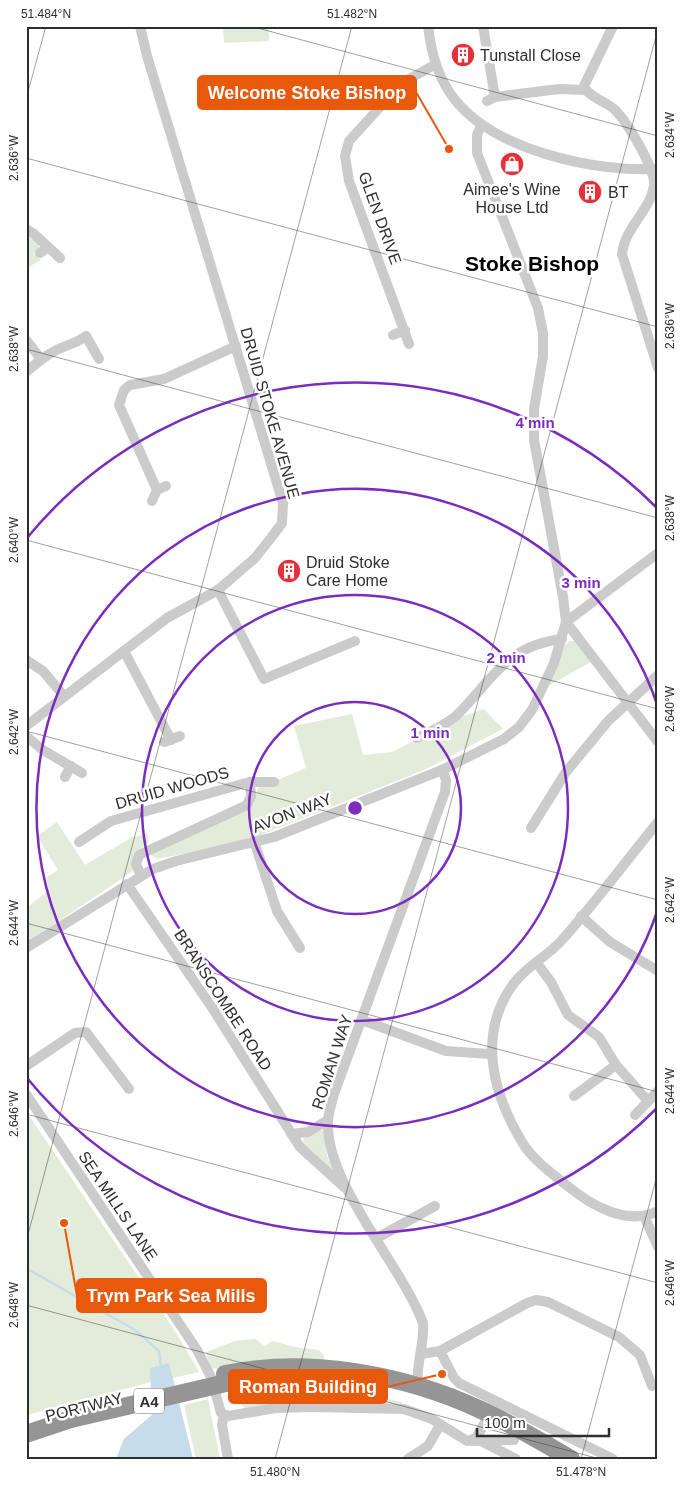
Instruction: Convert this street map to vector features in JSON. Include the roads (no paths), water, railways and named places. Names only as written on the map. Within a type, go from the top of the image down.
[{"type":"highway","name":"PORTWAY","points":[[26,1422],[71,1414],[263,1368],[300,1368],[352,1372],[418,1387],[482,1410],[571,1459]]},
{"type":"highway","name":"PORTWAY","points":[[225,1378],[301,1378],[349,1382],[407,1394],[440,1404],[484,1424],[548,1459]]},
{"type":"highway","name":"PORTWAY","points":[[26,1434],[71,1414]]},
{"type":"street","name":"DRUID STOKE AVENUE","points":[[26,726],[167,618],[218,590],[255,558],[282,523],[284,514],[283,503],[147,56],[140,26]]},
{"type":"street","points":[[428,26],[436,64],[455,100],[482,125],[524,145],[579,162],[623,169],[654,169]]},
{"type":"street","points":[[483,26],[491,99],[559,89],[586,90],[608,104],[620,115],[654,169],[652,194],[625,236],[622,254],[658,368]]},
{"type":"street","points":[[586,90],[586,80],[613,26]]},
{"type":"street","name":"GLEN DRIVE","points":[[409,344],[349,181],[345,156],[349,141],[402,83],[436,64]]},
{"type":"street","points":[[482,125],[476,141],[477,153],[538,308],[543,333],[543,356],[534,409],[534,440],[564,597],[566,622],[658,742]]},
{"type":"street","points":[[26,229],[44,250],[60,258]]},
{"type":"street","points":[[393,335],[405,330]]},
{"type":"street","points":[[26,372],[41,360],[86,336],[99,359]]},
{"type":"street","points":[[26,340],[41,360]]},
{"type":"street","points":[[152,501],[162,488],[118,406],[120,398],[130,385],[164,379],[236,346]]},
{"type":"street","points":[[566,622],[658,554]]},
{"type":"street","points":[[218,590],[264,679],[355,642]]},
{"type":"street","name":"AVON WAY","points":[[26,948],[141,876],[176,861],[255,844],[442,770],[490,748],[519,727],[532,710],[541,693],[562,639],[566,622]]},
{"type":"street","points":[[417,738],[455,716],[510,657],[538,644],[562,639]]},
{"type":"street","points":[[124,651],[172,739]]},
{"type":"street","points":[[26,660],[43,671],[64,696]]},
{"type":"street","points":[[531,828],[566,772],[626,702],[658,675]]},
{"type":"street","points":[[26,736],[82,773]]},
{"type":"street","points":[[65,777],[71,766]]},
{"type":"street","name":"ROMAN WAY","points":[[418,1387],[424,1334],[423,1323],[377,1238],[346,1188],[334,1157],[328,1120],[334,1094],[446,792],[446,780],[442,770]]},
{"type":"street","name":"DRUID WOODS","points":[[141,876],[136,864],[139,854],[247,805],[251,796],[250,782]]},
{"type":"street","name":"DRUID WOODS","points":[[79,842],[111,821],[250,782],[274,782]]},
{"type":"street","points":[[658,822],[553,949],[514,983],[502,1005],[492,1037],[490,1054],[501,1097],[522,1144],[554,1175],[580,1197],[598,1208],[620,1214],[644,1216],[658,1211]]},
{"type":"street","points":[[255,844],[277,910],[300,948]]},
{"type":"street","name":"BRANSCOMBE ROAD","points":[[128,884],[211,1006],[291,1134],[310,1158],[346,1188]]},
{"type":"street","points":[[581,916],[610,942],[658,971]]},
{"type":"street","points":[[536,962],[551,982],[565,1010],[598,1037],[616,1065],[648,1101]]},
{"type":"street","points":[[362,1020],[446,1051],[490,1054]]},
{"type":"street","points":[[26,1066],[75,1033],[83,1031],[90,1034],[128,1083]]},
{"type":"street","points":[[574,1096],[616,1065]]},
{"type":"street","points":[[635,1115],[658,1091]]},
{"type":"street","name":"SEA MILLS LANE","points":[[26,1094],[197,1350],[211,1377],[218,1408],[224,1415],[222,1425],[228,1459]]},
{"type":"street","points":[[291,1134],[308,1132],[328,1120]]},
{"type":"street","points":[[377,1238],[435,1206]]},
{"type":"street","points":[[644,1216],[658,1246]]},
{"type":"street","points":[[421,1354],[440,1351],[527,1303],[541,1300],[619,1337],[640,1356],[652,1386]]},
{"type":"street","points":[[440,1351],[454,1378],[459,1383],[613,1459]]},
{"type":"street","name":"ROMAN WAY","points":[[401,1382],[411,1372],[421,1354]]},
{"type":"street","points":[[224,1415],[286,1408],[382,1408],[409,1410],[516,1459]]},
{"type":"street","points":[[408,1459],[428,1446],[436,1422]]},
{"type":"street","points":[[476,1441],[484,1424]]},
{"type":"street","points":[[476,1441],[514,1440]]},
{"type":"water","points":[[169,1363],[193,1459],[116,1459],[124,1439],[152,1415],[150,1368]]},
{"type":"waterway","points":[[26,1268],[135,1330],[159,1351],[161,1367]]},
{"type":"place","name":"Tunstall Close","points":[[463,55]]},
{"type":"place","name":"Welcome Stoke Bishop","points":[[449,149]]},
{"type":"place","name":"Aimee's Wine House Ltd","points":[[512,164]]},
{"type":"place","name":"BT","points":[[590,192]]},
{"type":"place","name":"Druid Stoke Care Home","points":[[289,571]]},
{"type":"place","name":"Trym Park Sea Mills","points":[[64,1223]]},
{"type":"place","name":"Roman Building","points":[[442,1374]]},
{"type":"district","name":"Stoke Bishop","points":[[532,263]]}]
